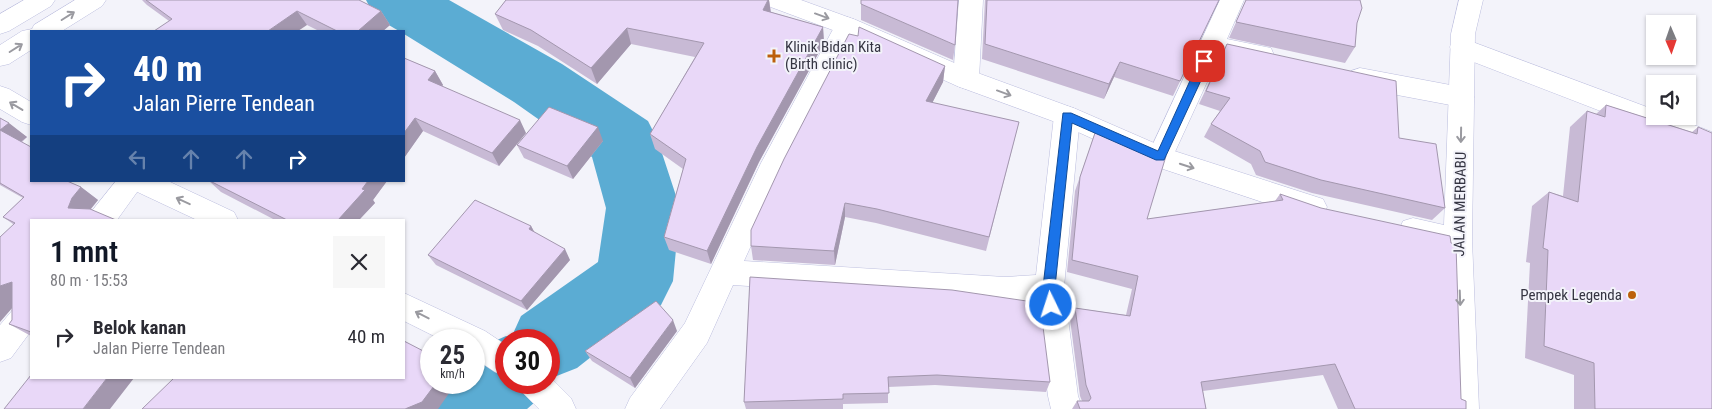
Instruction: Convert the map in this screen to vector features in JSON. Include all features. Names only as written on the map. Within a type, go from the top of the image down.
[{"type":"street","points":[[0,25],[43,0]]},
{"type":"street","points":[[45,30],[94,0]]},
{"type":"street","points":[[776,0],[847,26],[966,79],[1067,116],[1160,157],[1311,207],[1339,213]]},
{"type":"street","points":[[966,79],[971,0]]},
{"type":"street","points":[[1160,157],[1232,0]]},
{"type":"street","name":"JALAN MERBABU","points":[[1463,409],[1458,240],[1462,47],[1463,34],[1472,0]]},
{"type":"street","points":[[641,409],[696,333],[771,171],[847,26]]},
{"type":"street","points":[[0,57],[30,39]]},
{"type":"street","points":[[1212,45],[1286,61]]},
{"type":"street","points":[[1462,47],[1712,143]]},
{"type":"street","points":[[1342,74],[1461,97]]},
{"type":"street","points":[[0,96],[30,114]]},
{"type":"street","points":[[1067,116],[1049,287],[1063,396],[1067,409]]},
{"type":"street","points":[[103,219],[131,182]]},
{"type":"street","points":[[143,182],[222,219]]},
{"type":"street","points":[[1394,226],[1458,240]]},
{"type":"street","points":[[724,272],[1005,290],[1049,287]]},
{"type":"street","points":[[405,307],[449,329]]},
{"type":"street","points":[[0,348],[30,310]]},
{"type":"street","points":[[545,394],[560,409]]},
{"type":"building","points":[[146,0],[359,0],[381,11],[359,30],[335,30],[297,11],[269,30],[156,30],[172,19]]},
{"type":"building","points":[[506,0],[768,0],[763,10],[823,27],[757,147],[707,251],[664,237],[686,159],[650,134],[704,43],[627,28],[591,68],[531,30],[495,14]]},
{"type":"building","points":[[861,0],[958,0],[955,45],[861,4]]},
{"type":"building","points":[[987,0],[1219,0],[1180,81],[1120,62],[1109,84],[985,44]]},
{"type":"building","points":[[1246,0],[1360,0],[1362,8],[1357,23],[1355,47],[1236,22]]},
{"type":"building","points":[[859,27],[945,66],[926,101],[1019,122],[989,237],[877,209],[845,203],[834,251],[751,246],[751,230],[784,159],[849,34],[858,36]]},
{"type":"building","points":[[1227,44],[1396,81],[1399,138],[1436,144],[1445,208],[1321,180],[1265,162],[1260,151],[1211,124],[1230,98],[1206,91]]},
{"type":"building","points":[[405,58],[435,71],[428,80],[520,120],[492,153],[415,118],[405,132]]},
{"type":"building","points":[[1606,105],[1646,118],[1646,125],[1669,125],[1697,134],[1698,127],[1712,133],[1712,409],[1595,409],[1594,363],[1544,346],[1548,250],[1543,248],[1549,192],[1578,202],[1587,111],[1605,117]]},
{"type":"building","points":[[549,107],[598,127],[567,166],[517,145]]},
{"type":"building","points":[[0,118],[9,123],[0,130]]},
{"type":"building","points":[[0,130],[30,146],[30,182],[69,182],[81,187],[72,198],[68,208],[90,209],[114,219],[30,219],[30,332],[9,324],[12,320],[12,282],[0,286],[0,237],[15,223],[3,217],[24,197],[0,183]]},
{"type":"building","points":[[1096,130],[1133,142],[1166,156],[1147,219],[1283,200],[1280,194],[1321,208],[1450,236],[1451,243],[1456,245],[1461,399],[1466,401],[1466,409],[1355,409],[1335,364],[1201,382],[1206,409],[1080,409],[1077,401],[1089,401],[1091,398],[1086,385],[1075,308],[1130,316],[1138,276],[1072,260],[1080,177]]},
{"type":"building","points":[[212,182],[367,182],[362,189],[365,190],[339,219],[285,219]]},
{"type":"building","points":[[475,200],[531,226],[529,229],[565,249],[521,301],[428,255]]},
{"type":"building","points":[[750,277],[952,290],[1040,303],[1050,382],[937,375],[888,377],[889,393],[843,394],[843,399],[744,402]]},
{"type":"building","points":[[656,301],[673,320],[630,378],[585,351]]},
{"type":"building","points":[[405,342],[420,349],[420,394],[428,394],[422,402],[405,409],[142,409],[173,379],[405,379]]},
{"type":"building","points":[[30,376],[30,379],[106,379],[83,409],[4,409]]},
{"type":"waterway","points":[[398,0],[538,83],[623,141],[643,208],[634,281],[560,333]]},
{"type":"waterway","points":[[461,409],[495,383]]},
{"type":"place","name":"Klinik Bidan Kita (Birth clinic)","points":[[774,56]]},
{"type":"place","name":"Pempek Legenda","points":[[1632,295]]},
{"type":"route","points":[[1051,305],[1049,287],[1067,116],[1160,157],[1204,61]]}]
